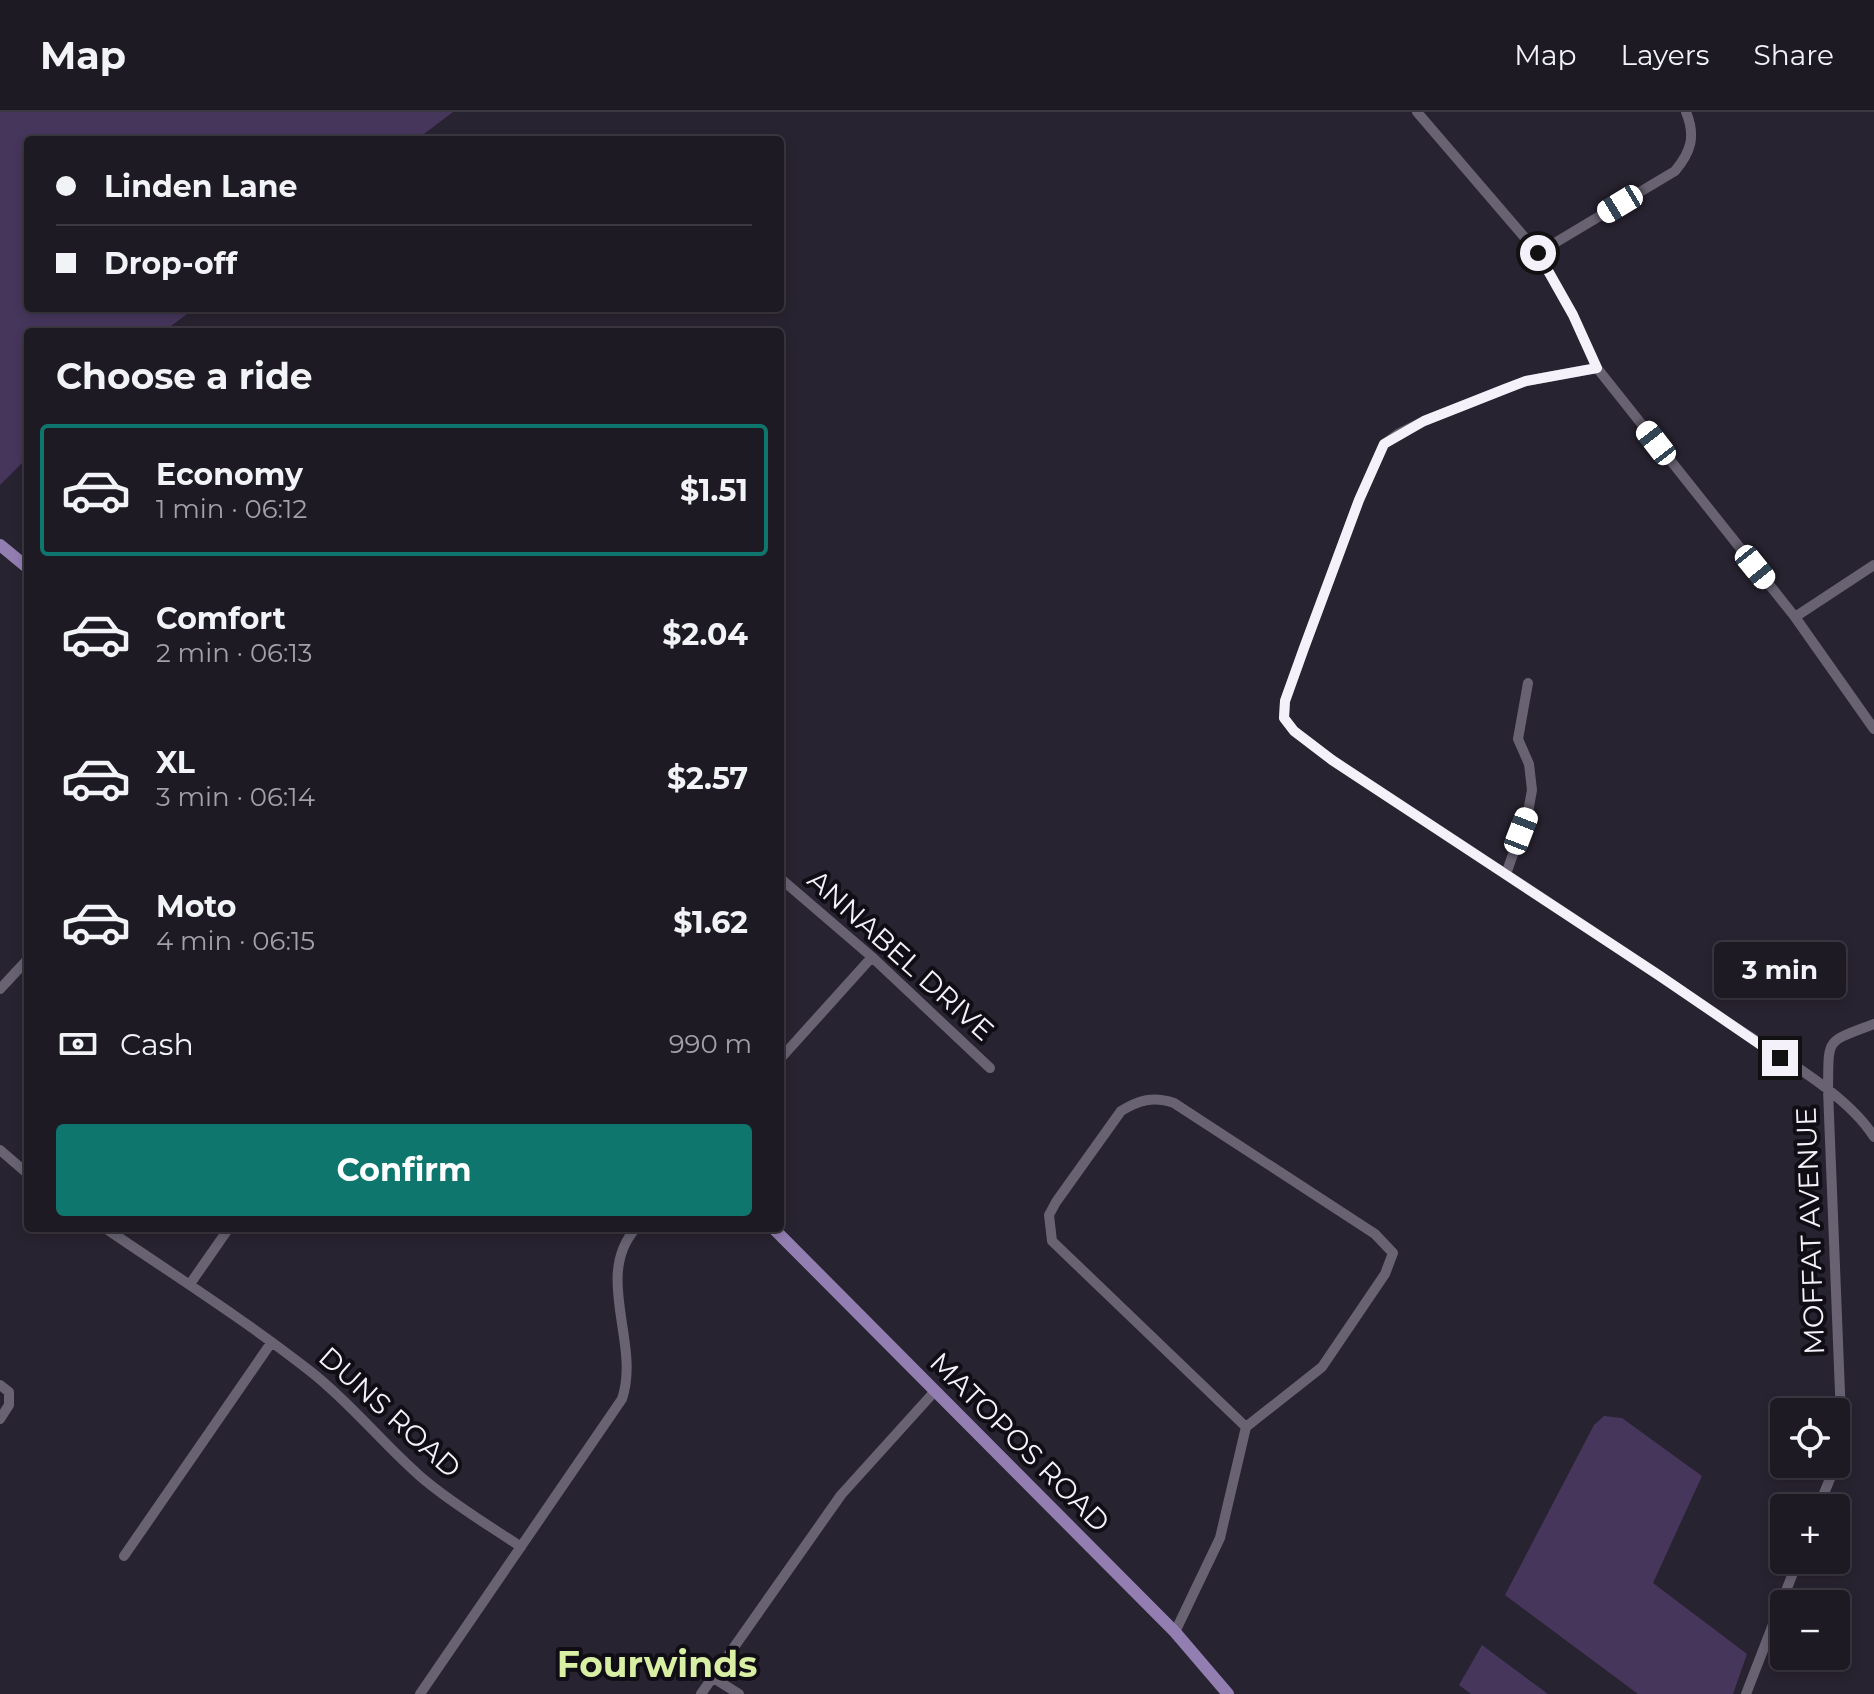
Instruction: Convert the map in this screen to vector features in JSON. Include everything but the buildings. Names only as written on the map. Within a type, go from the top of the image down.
[{"type":"main road","points":[[0,545],[24,565]]},
{"type":"main road","name":"MATOPOS ROAD","points":[[777,1232],[1175,1632],[1228,1694]]},
{"type":"street","points":[[1417,112],[1538,253],[1573,315],[1597,368],[1795,617],[1874,729]]},
{"type":"street","points":[[1538,253],[1675,171],[1692,144],[1692,125],[1686,112]]},
{"type":"street","points":[[1597,368],[1526,381],[1424,421],[1384,444],[1359,500],[1285,701],[1284,718],[1294,731],[1332,760],[1828,1090],[1860,1119],[1874,1137]]},
{"type":"street","points":[[1795,617],[1874,565]]},
{"type":"street","points":[[1506,874],[1528,812],[1532,790],[1529,764],[1518,739],[1528,683]]},
{"type":"street","name":"ANNABEL DRIVE","points":[[784,881],[872,957],[990,1068]]},
{"type":"street","points":[[784,1055],[872,957]]},
{"type":"street","points":[[0,989],[24,963]]},
{"type":"street","name":"MOFFAT AVENUE","points":[[1840,1398],[1828,1051],[1835,1039],[1874,1024]]},
{"type":"street","points":[[1175,1632],[1220,1538],[1246,1427],[1322,1367],[1385,1274],[1393,1253],[1375,1234],[1174,1103],[1159,1098],[1136,1102],[1121,1111],[1056,1202],[1049,1215],[1052,1241],[1246,1427]]},
{"type":"street","points":[[0,1150],[24,1171]]},
{"type":"street","name":"DUNS ROAD","points":[[111,1232],[190,1284],[344,1399],[433,1487],[521,1547]]},
{"type":"street","points":[[190,1284],[226,1232]]},
{"type":"street","points":[[420,1694],[622,1399],[626,1374],[618,1259],[624,1243],[633,1232]]},
{"type":"street","points":[[124,1556],[271,1343]]},
{"type":"street","points":[[0,1385],[9,1392],[9,1405],[0,1419]]},
{"type":"street","points":[[701,1694],[841,1495],[935,1391]]},
{"type":"street","points":[[1746,1694],[1793,1574]]},
{"type":"street","points":[[712,1677],[739,1694]]},
{"type":"shaded area","points":[[0,112],[453,112],[421,136],[24,136],[24,312],[190,312],[168,328],[24,328],[24,461],[0,485]]},
{"type":"shaded area","points":[[1604,1416],[1622,1418],[1702,1476],[1653,1583],[1747,1654],[1733,1694],[1638,1694],[1505,1595],[1594,1425]]},
{"type":"shaded area","points":[[1482,1645],[1548,1694],[1471,1694],[1459,1685]]},
{"type":"district","name":"Fourwinds","points":[[657,1664]]},
{"type":"route","points":[[1538,253],[1573,315],[1597,368],[1526,381],[1424,421],[1384,444],[1375,459],[1304,648],[1285,701],[1284,718],[1286,724],[1332,760],[1780,1058]]}]
